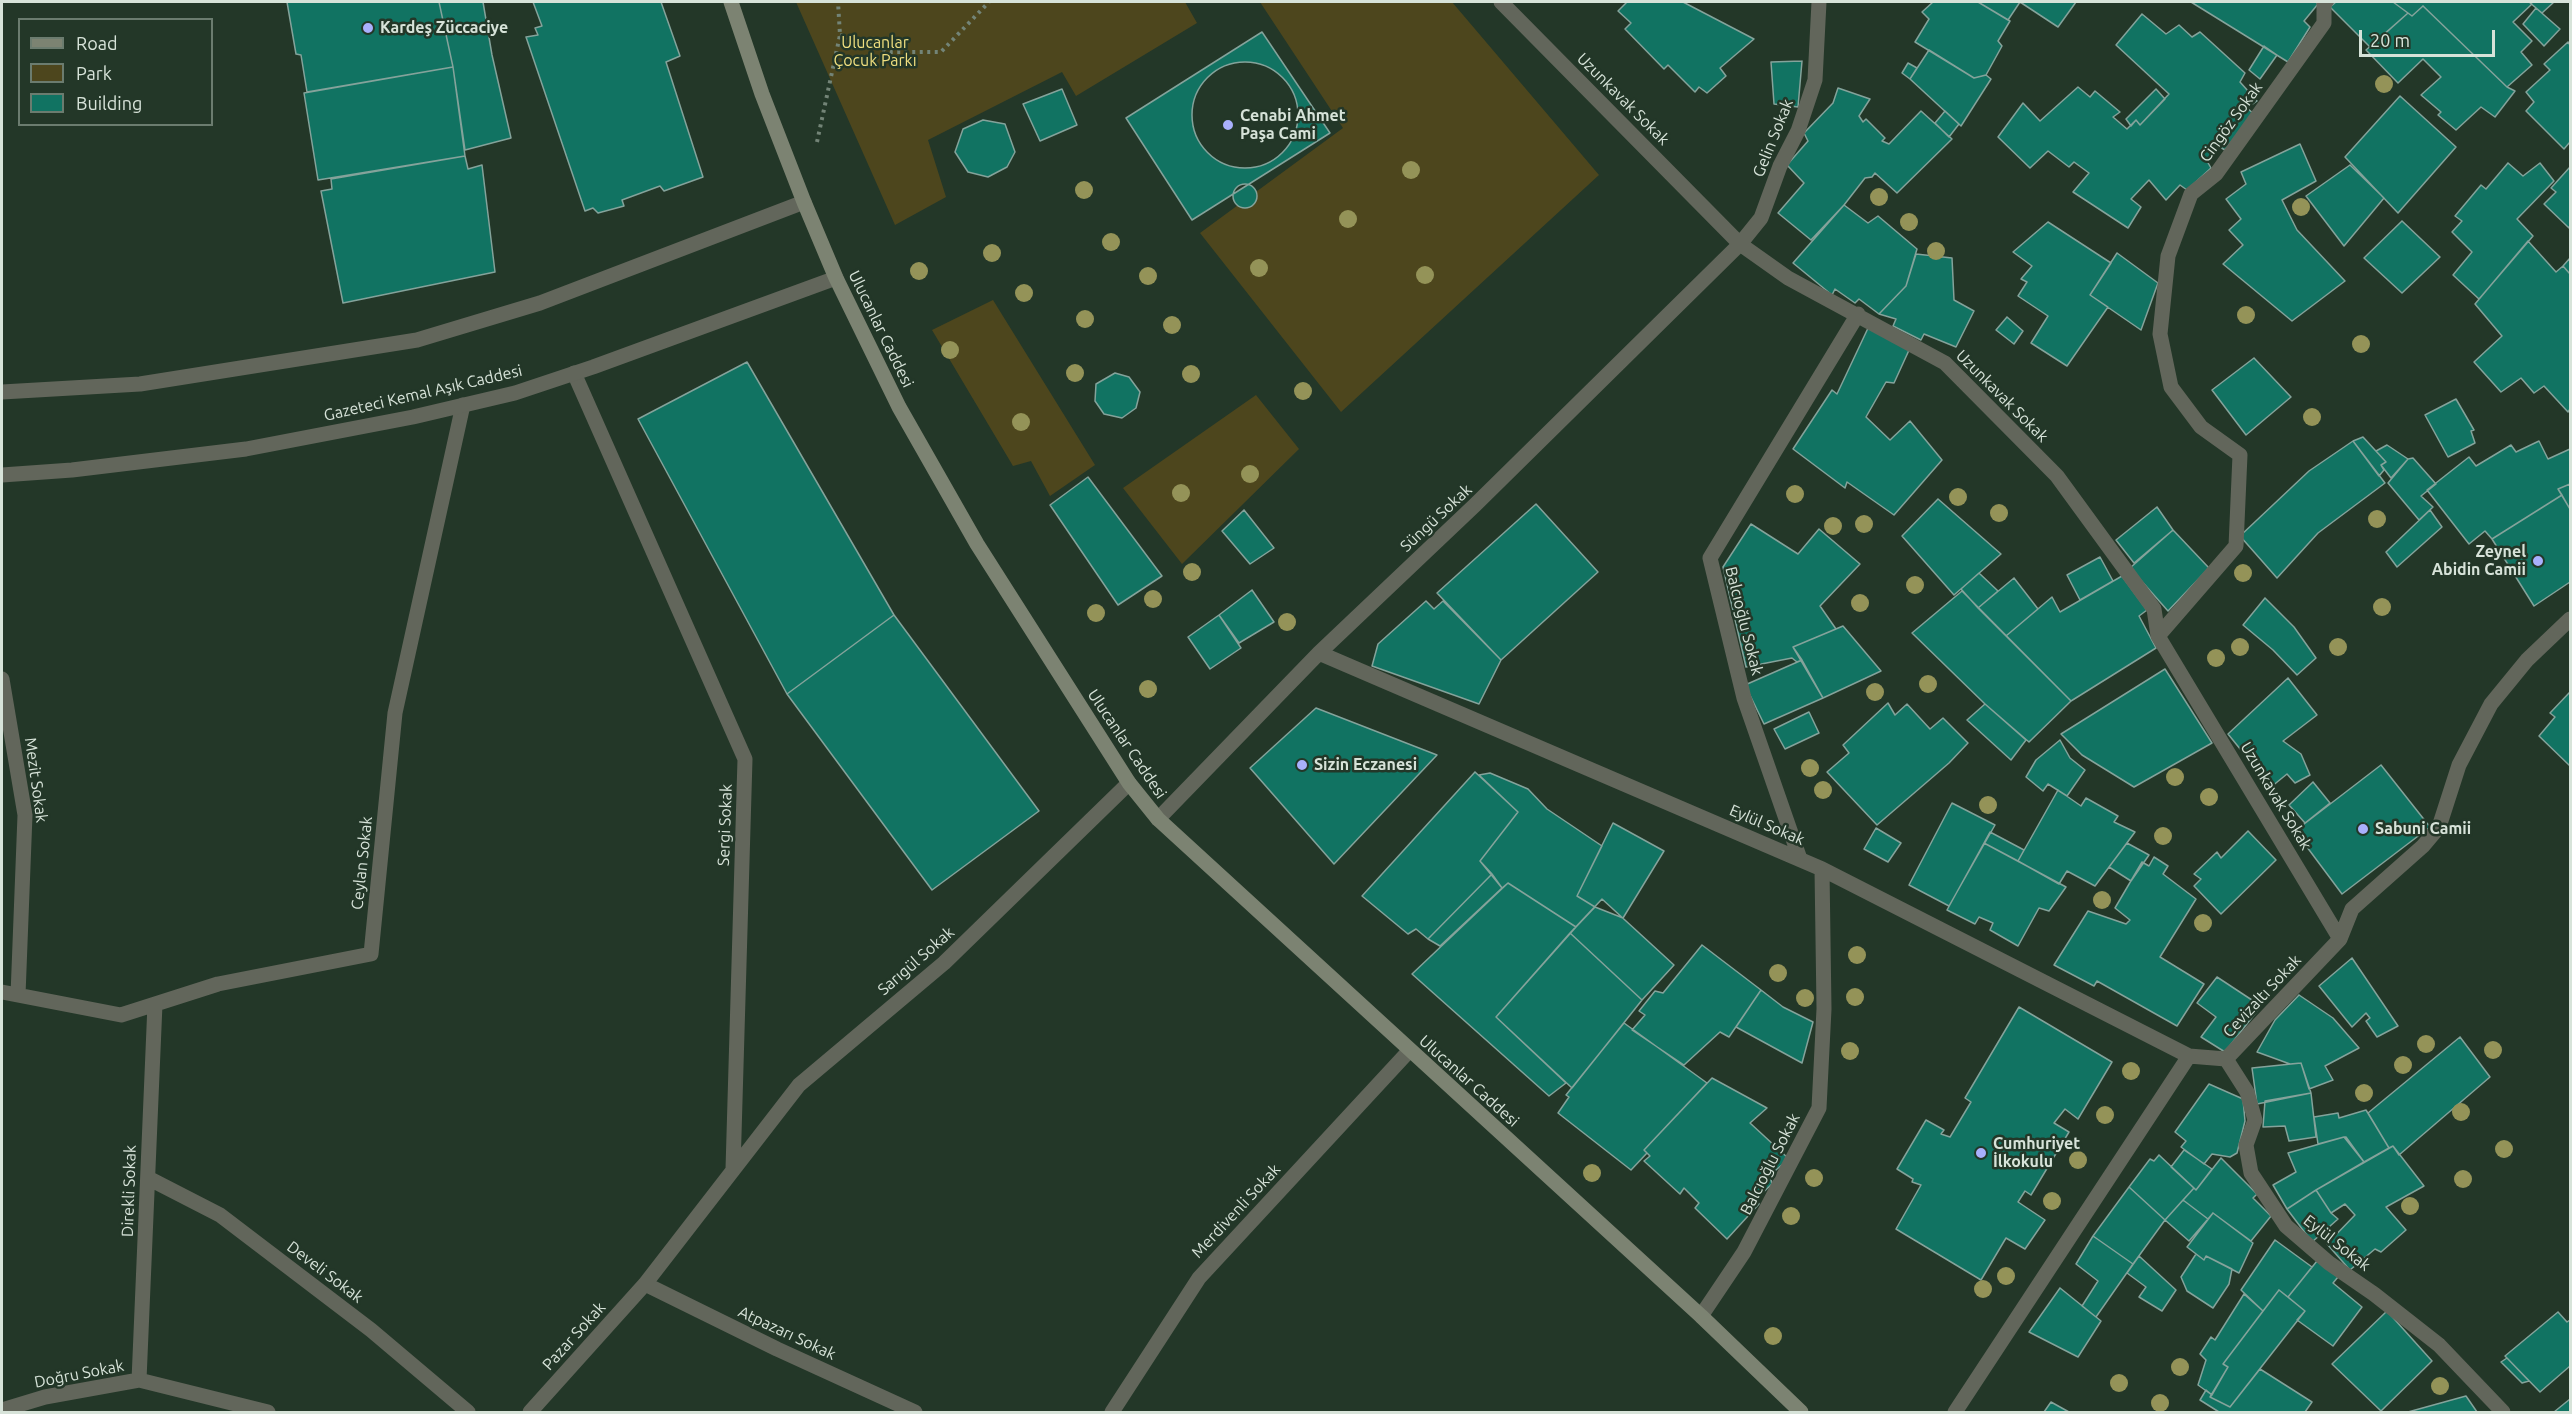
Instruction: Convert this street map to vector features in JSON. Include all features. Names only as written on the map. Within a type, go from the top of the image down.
[{"type":"main road","name":"Ulucanlar Caddesi","points":[[731,2],[762,94],[804,202],[836,278],[899,407],[977,544],[1129,783],[1158,819],[1701,1316],[1801,1413]]},
{"type":"street","name":"Uzunkavak Sokak","points":[[1501,2],[1740,244],[1788,278],[1946,363],[2057,476],[2154,609],[2158,636],[2340,939]]},
{"type":"street","name":"Gelin Sokak","points":[[1740,244],[1761,218],[1780,166],[1798,132],[1815,80],[1820,2]]},
{"type":"street","name":"Cingöz Sokak","points":[[2158,636],[2236,546],[2240,455],[2201,427],[2171,387],[2160,334],[2168,256],[2191,194],[2216,174],[2324,23],[2324,3],[2326,2]]},
{"type":"street","points":[[2,393],[140,384],[417,340],[540,303],[804,202]]},
{"type":"street","name":"Süngü Sokak","points":[[1158,819],[1319,653],[1484,497],[1740,244]]},
{"type":"street","name":"Gazeteci Kemal Aşık Caddesi","points":[[2,475],[72,470],[246,449],[413,417],[515,393],[836,278]]},
{"type":"street","name":"Balcıoğlu Sokak","points":[[1800,859],[1744,698],[1710,558],[1858,314]]},
{"type":"street","name":"Sergi Sokak","points":[[574,373],[745,759],[733,1169]]},
{"type":"street","name":"Ceylan Sokak","points":[[2,992],[121,1015],[218,984],[371,954],[395,713],[463,405]]},
{"type":"street","name":"Cevizaltı Sokak","points":[[2189,1056],[2226,1059],[2340,939],[2352,909],[2423,846],[2439,826],[2459,765],[2491,704],[2527,660],[2571,619]]},
{"type":"street","name":"Eylül Sokak","points":[[1319,653],[1822,869],[2189,1056]]},
{"type":"street","name":"Mezit Sokak","points":[[2,679],[25,814],[18,995]]},
{"type":"street","name":"Sarıgül Sokak","points":[[733,1169],[799,1084],[944,963],[1129,783]]},
{"type":"street","name":"Balcıoğlu Sokak","points":[[1701,1316],[1744,1252],[1819,1108],[1824,1009],[1822,869]]},
{"type":"street","name":"Direkli Sokak","points":[[139,1380],[156,1004]]},
{"type":"street","name":"Merdivenli Sokak","points":[[1112,1413],[1199,1278],[1409,1051]]},
{"type":"street","points":[[1955,1413],[2189,1056]]},
{"type":"street","name":"Eylül Sokak","points":[[2226,1059],[2247,1092],[2255,1120],[2246,1145],[2252,1173],[2286,1226],[2329,1263],[2374,1294],[2439,1345],[2503,1413]]},
{"type":"street","points":[[645,1284],[733,1169]]},
{"type":"street","name":"Develi Sokak","points":[[148,1178],[220,1215],[372,1330],[468,1413]]},
{"type":"street","name":"Pazar Sokak","points":[[530,1413],[645,1284]]},
{"type":"street","name":"Atpazarı Sokak","points":[[645,1284],[915,1413]]},
{"type":"street","name":"Doğru Sokak","points":[[2,1410],[45,1397],[139,1380],[268,1413]]},
{"type":"path","points":[[816,146],[840,35],[838,2]]},
{"type":"path","points":[[840,35],[891,52],[940,52],[989,2]]},
{"type":"green space","name":"Ulucanlar Çocuk Parkı","points":[[796,2],[1185,2],[1197,23],[1076,96],[1062,72],[928,140],[946,197],[895,225]]},
{"type":"green space","points":[[1260,2],[1452,2],[1599,175],[1341,412],[1200,233],[1343,128]]},
{"type":"green space","points":[[993,300],[1095,465],[1050,496],[1031,461],[1013,466],[932,330]]},
{"type":"green space","points":[[1256,395],[1299,449],[1182,564],[1123,488]]},
{"type":"building","name":"Kardeş Züccaciye","points":[[287,2],[439,2],[453,67],[307,92],[301,55],[296,54]]},
{"type":"building","points":[[439,2],[483,2],[492,55],[511,138],[465,150],[453,67]]},
{"type":"building","points":[[533,2],[661,2],[680,56],[666,62],[703,177],[664,191],[660,186],[622,200],[624,206],[598,213],[593,208],[585,211],[526,37],[538,35],[535,28],[542,26]]},
{"type":"building","points":[[1627,2],[1683,2],[1754,39],[1720,68],[1726,76],[1707,93],[1699,87],[1695,92],[1668,65],[1664,69],[1625,29],[1631,23],[1618,11]]},
{"type":"building","points":[[1933,2],[1978,2],[2010,21],[1998,41],[2002,46],[1986,75],[1974,78],[1915,42],[1929,19],[1922,12]]},
{"type":"building","points":[[1978,2],[2020,2],[2008,20]]},
{"type":"building","points":[[2020,2],[2076,2],[2058,27]]},
{"type":"building","points":[[2191,2],[2316,2],[2318,4],[2304,21],[2310,27],[2288,62]]},
{"type":"building","points":[[2336,2],[2393,2],[2408,13],[2370,47],[2330,7]]},
{"type":"building","points":[[2393,2],[2529,2],[2532,4],[2513,22],[2532,41],[2521,52],[2532,65],[2507,87],[2423,6],[2412,16]]},
{"type":"building","points":[[2529,2],[2554,2],[2542,13]]},
{"type":"building","points":[[2423,6],[2507,87],[2515,91],[2495,117],[2481,107],[2456,130],[2438,115],[2441,112],[2421,95],[2441,77],[2423,59],[2398,83],[2366,50],[2408,13],[2412,16]]},
{"type":"building","points":[[2536,8],[2560,29],[2544,46],[2523,24]]},
{"type":"building","points":[[2142,14],[2166,34],[2179,25],[2192,37],[2200,32],[2245,73],[2240,82],[2257,101],[2247,108],[2254,114],[2225,150],[2218,146],[2207,161],[2211,168],[2187,190],[2180,185],[2166,200],[2149,180],[2131,199],[2141,207],[2128,228],[2073,192],[2089,173],[2074,162],[2069,167],[2048,151],[2030,168],[1998,137],[2023,103],[2040,121],[2078,87],[2090,97],[2095,91],[2120,112],[2113,117],[2127,129],[2136,120],[2140,125],[2169,94],[2116,45]]},
{"type":"building","name":"Cenabi Ahmet Paşa Cami","points":[[1262,32],[1330,133],[1192,220],[1126,118]]},
{"type":"building","points":[[2568,42],[2570,45],[2570,142],[2564,149],[2526,111],[2534,102],[2526,92],[2550,70],[2544,64]]},
{"type":"building","points":[[2264,46],[2277,55],[2260,79],[2249,70]]},
{"type":"building","points":[[1929,50],[1974,78],[1986,75],[1991,79],[1961,126],[1910,79]]},
{"type":"building","points":[[1802,61],[1798,107],[1774,104],[1771,62]]},
{"type":"building","points":[[1245,62],[1265,66],[1282,78],[1294,95],[1298,115],[1294,135],[1282,152],[1265,164],[1245,168],[1225,164],[1208,152],[1196,135],[1192,115],[1196,95],[1208,78],[1225,66]]},
{"type":"building","points":[[1908,63],[1917,68],[1910,79],[1902,73]]},
{"type":"building","points":[[453,67],[465,156],[318,180],[304,93]]},
{"type":"building","points":[[1838,88],[1870,99],[1859,116],[1863,122],[1866,119],[1885,138],[1882,141],[1889,144],[1921,111],[1952,139],[1897,193],[1875,173],[1872,177],[1865,178],[1844,205],[1811,240],[1778,213],[1804,183],[1787,165],[1808,141],[1804,133],[1833,103]]},
{"type":"building","points":[[1062,89],[1077,125],[1040,141],[1023,104]]},
{"type":"building","points":[[2156,89],[2165,99],[2140,125],[2136,120],[2131,126],[2126,119]]},
{"type":"building","points":[[2400,96],[2456,147],[2398,213],[2345,157]]},
{"type":"building","points":[[1945,111],[1959,124],[1949,137],[1935,123]]},
{"type":"building","points":[[983,120],[1005,124],[1015,152],[1007,167],[988,177],[968,172],[955,152],[963,129]]},
{"type":"building","points":[[2300,144],[2316,181],[2282,200],[2297,230],[2345,281],[2292,321],[2223,264],[2243,245],[2229,230],[2241,219],[2226,199],[2246,184],[2241,172]]},
{"type":"building","points":[[465,156],[468,169],[482,165],[495,272],[343,303],[321,191],[332,189],[331,179]]},
{"type":"building","points":[[2508,163],[2523,176],[2540,163],[2554,181],[2517,219],[2533,236],[2479,299],[2453,275],[2472,252],[2452,232],[2462,221],[2455,216],[2481,185],[2486,189]]},
{"type":"building","points":[[2350,165],[2384,198],[2344,246],[2306,196]]},
{"type":"building","points":[[2570,167],[2569,228],[2544,204],[2556,192],[2551,188]]},
{"type":"building","points":[[1245,184],[1250,185],[1256,191],[1256,201],[1250,207],[1245,208],[1240,207],[1234,201],[1233,196],[1234,191],[1240,185]]},
{"type":"building","points":[[1844,205],[1868,223],[1878,216],[1917,249],[1906,286],[1879,314],[1859,299],[1855,303],[1835,289],[1832,295],[1793,263]]},
{"type":"building","points":[[2402,221],[2440,257],[2402,293],[2364,258]]},
{"type":"building","points":[[2048,222],[2111,263],[2090,295],[2108,307],[2067,366],[2031,343],[2048,316],[2018,296],[2027,282],[2021,279],[2032,266],[2013,252]]},
{"type":"building","points":[[2528,241],[2556,272],[2563,266],[2570,274],[2570,409],[2568,412],[2544,386],[2534,393],[2521,378],[2501,392],[2474,362],[2502,336],[2475,304]]},
{"type":"building","points":[[2117,253],[2158,283],[2141,330],[2090,295]]},
{"type":"building","points":[[1916,254],[1952,258],[1954,300],[1974,311],[1956,347],[1924,334],[1921,340],[1893,326],[1896,319],[1879,314],[1906,286]]},
{"type":"building","points":[[2570,258],[2570,274],[2563,266]]},
{"type":"building","points":[[2007,317],[2023,331],[2014,344],[1996,330]]},
{"type":"building","points":[[1869,326],[1910,348],[1894,383],[1886,382],[1866,417],[1890,440],[1910,421],[1942,460],[1894,515],[1847,482],[1845,488],[1793,449],[1832,390],[1837,394]]},
{"type":"building","points":[[2254,358],[2291,397],[2246,435],[2212,390]]},
{"type":"building","points":[[747,362],[894,615],[787,694],[638,419]]},
{"type":"building","points":[[1115,373],[1129,377],[1140,392],[1136,408],[1122,418],[1104,414],[1095,401],[1096,384]]},
{"type":"building","points":[[2456,399],[2474,430],[2471,431],[2475,443],[2448,457],[2425,415]]},
{"type":"building","points":[[2363,437],[2386,462],[2381,465],[2384,470],[2379,476],[2353,441]]},
{"type":"building","points":[[2353,441],[2385,483],[2318,533],[2277,578],[2240,536],[2309,471]]},
{"type":"building","points":[[2539,441],[2548,459],[2570,449],[2570,484],[2558,489],[2562,495],[2492,539],[2485,531],[2469,544],[2427,490],[2469,457],[2476,466],[2511,445],[2516,452]]},
{"type":"building","points":[[2387,445],[2408,459],[2391,478],[2381,465],[2386,462],[2376,451]]},
{"type":"building","points":[[2413,458],[2436,484],[2421,496],[2433,507],[2419,520],[2388,483],[2408,459]]},
{"type":"building","points":[[1088,477],[1162,576],[1118,605],[1050,505]]},
{"type":"building","points":[[2570,484],[2570,509],[2558,489]]},
{"type":"building","name":"Zeynel Abidin Camii","points":[[2562,495],[2570,509],[2570,582],[2534,606],[2492,539]]},
{"type":"building","points":[[1938,499],[2001,554],[1954,595],[1902,536]]},
{"type":"building","points":[[1536,504],[1598,572],[1501,660],[1437,593]]},
{"type":"building","points":[[2157,507],[2173,530],[2134,563],[2116,540]]},
{"type":"building","points":[[1244,510],[1274,548],[1250,564],[1222,531]]},
{"type":"building","points":[[2430,510],[2442,527],[2397,567],[2386,552]]},
{"type":"building","points":[[1751,524],[1798,554],[1819,529],[1860,564],[1820,606],[1836,629],[1793,647],[1802,660],[1797,662],[1792,658],[1746,667],[1723,567]]},
{"type":"building","points":[[2173,530],[2209,568],[2168,611],[2130,568]]},
{"type":"building","points":[[2100,557],[2113,581],[2080,600],[2067,575]]},
{"type":"building","points":[[1979,573],[1998,591],[1978,608],[1961,589]]},
{"type":"building","points":[[2122,576],[2147,610],[2139,616],[2156,648],[2071,701],[2006,636],[2052,597],[2060,612]]},
{"type":"building","points":[[2014,578],[2038,609],[2006,636],[1978,608]]},
{"type":"building","points":[[1252,590],[1274,622],[1239,643],[1219,615]]},
{"type":"building","points":[[1962,591],[2071,701],[2029,742],[1985,704],[1912,633]]},
{"type":"building","points":[[2265,598],[2294,627],[2316,658],[2297,675],[2273,650],[2243,625]]},
{"type":"building","points":[[1426,601],[1434,609],[1443,601],[1501,660],[1479,704],[1372,666],[1378,644]]},
{"type":"building","points":[[894,615],[1039,811],[932,890],[787,694]]},
{"type":"building","points":[[1219,615],[1241,648],[1210,669],[1188,637]]},
{"type":"building","points":[[1843,626],[1881,671],[1823,698],[1793,647]]},
{"type":"building","points":[[1802,660],[1823,698],[1764,724],[1745,685]]},
{"type":"building","points":[[2165,669],[2212,743],[2134,787],[2082,755],[2061,734]]},
{"type":"building","points":[[2288,678],[2317,715],[2283,741],[2301,754],[2310,775],[2295,783],[2287,774],[2271,787],[2228,734]]},
{"type":"building","points":[[2569,693],[2570,766],[2539,736],[2555,717],[2550,713]]},
{"type":"building","points":[[1888,703],[1895,715],[1907,704],[1930,729],[1943,718],[1968,743],[1949,763],[1877,825],[1827,772],[1849,753],[1843,745]]},
{"type":"building","points":[[1985,704],[2026,740],[2011,760],[1967,720]]},
{"type":"building","points":[[1316,708],[1437,755],[1334,864],[1250,768]]},
{"type":"building","points":[[1809,712],[1819,733],[1785,749],[1774,729]]},
{"type":"building","points":[[2060,740],[2070,758],[2085,770],[2067,796],[2048,784],[2043,791],[2026,777],[2036,760]]},
{"type":"building","name":"Sabuni Camii","points":[[2381,765],[2430,827],[2342,894],[2295,831]]},
{"type":"building","points":[[1475,772],[1518,812],[1480,861],[1492,874],[1428,939],[1416,929],[1408,934],[1362,896]]},
{"type":"building","points":[[1490,773],[1528,789],[1547,809],[1602,846],[1577,896],[1595,907],[1576,927],[1508,883],[1502,888],[1480,861],[1518,812],[1479,775]]},
{"type":"building","points":[[2313,782],[2330,803],[2305,823],[2289,805]]},
{"type":"building","points":[[2058,790],[2081,806],[2086,798],[2118,816],[2114,822],[2135,832],[2095,886],[2067,871],[2059,884],[2018,861]]},
{"type":"building","points":[[1952,803],[1995,825],[1949,906],[1909,885]]},
{"type":"building","points":[[1613,823],[1664,851],[1623,918],[1595,907],[1577,896]]},
{"type":"building","points":[[1876,828],[1901,843],[1888,862],[1864,849]]},
{"type":"building","points":[[2248,831],[2276,860],[2221,914],[2194,886],[2201,879],[2194,874],[2217,852],[2221,858]]},
{"type":"building","points":[[1990,832],[2024,850],[2018,861],[1984,843]]},
{"type":"building","points":[[1984,843],[2066,887],[2049,911],[2039,908],[2018,946],[1990,930],[1993,923],[1979,917],[1975,924],[1947,910]]},
{"type":"building","points":[[2127,843],[2149,855],[2131,881],[2109,867]]},
{"type":"building","points":[[2154,857],[2168,866],[2163,874],[2196,899],[2160,957],[2204,984],[2177,1026],[2097,981],[2094,986],[2054,965],[2088,911],[2126,924],[2130,920],[2115,908],[2142,862],[2149,866]]},
{"type":"building","points":[[1492,874],[1502,888],[1440,946],[1428,939]]},
{"type":"building","points":[[1508,883],[1576,927],[1496,1017],[1566,1083],[1549,1096],[1412,974]]},
{"type":"building","points":[[1602,899],[1674,965],[1642,1000],[1570,933]]},
{"type":"building","points":[[1570,933],[1642,1000],[1572,1088],[1496,1017]]},
{"type":"building","points":[[1702,945],[1761,990],[1729,1037],[1720,1032],[1684,1065],[1632,1030],[1645,1015],[1639,1011],[1655,991],[1663,993]]},
{"type":"building","points":[[2352,958],[2398,1026],[2377,1037],[2366,1021],[2370,1018],[2366,1013],[2352,1027],[2319,986]]},
{"type":"building","points":[[2217,977],[2261,1006],[2225,1052],[2201,1037],[2216,1017],[2197,1003]]},
{"type":"building","points":[[1761,990],[1783,1007],[1813,1022],[1802,1063],[1736,1027]]},
{"type":"building","points":[[2299,995],[2333,1018],[2359,1048],[2325,1066],[2333,1080],[2309,1089],[2301,1063],[2290,1064],[2257,1052],[2275,1020]]},
{"type":"building","name":"Cumhuriyet İlkokulu","points":[[2019,1007],[2112,1062],[2078,1119],[2065,1109],[2054,1123],[2069,1132],[2031,1195],[2025,1191],[2018,1202],[2045,1220],[2025,1249],[2006,1238],[1981,1280],[1896,1229],[1921,1185],[1912,1182],[1913,1179],[1897,1169],[1926,1120],[1944,1130],[1941,1134],[1950,1137],[1971,1102],[1965,1098]]},
{"type":"building","points":[[1624,1023],[1707,1083],[1644,1150],[1647,1153],[1631,1170],[1558,1113],[1569,1097],[1566,1095]]},
{"type":"building","points":[[2460,1037],[2490,1077],[2399,1155],[2393,1146],[2389,1148],[2368,1113]]},
{"type":"building","points":[[2301,1063],[2311,1093],[2257,1104],[2252,1068]]},
{"type":"building","points":[[1712,1078],[1767,1108],[1750,1123],[1789,1159],[1770,1175],[1772,1184],[1756,1199],[1759,1204],[1727,1239],[1695,1208],[1699,1203],[1684,1188],[1680,1194],[1644,1161],[1650,1156],[1644,1150]]},
{"type":"building","points":[[2209,1084],[2243,1099],[2245,1121],[2237,1153],[2230,1157],[2212,1154],[2204,1164],[2181,1147],[2186,1141],[2175,1132]]},
{"type":"building","points":[[2311,1093],[2316,1137],[2289,1141],[2285,1126],[2263,1127],[2265,1101]]},
{"type":"building","points":[[2366,1110],[2389,1148],[2364,1162],[2344,1137],[2318,1144],[2314,1117],[2338,1113],[2339,1118]]},
{"type":"building","points":[[2344,1137],[2364,1162],[2287,1209],[2273,1185],[2296,1172],[2288,1153]]},
{"type":"building","points":[[2393,1146],[2424,1186],[2386,1207],[2406,1230],[2381,1252],[2375,1249],[2350,1270],[2327,1244],[2355,1215],[2345,1204],[2331,1213],[2316,1190]]},
{"type":"building","points":[[2184,1150],[2212,1169],[2196,1190],[2171,1167]]},
{"type":"building","points":[[2159,1155],[2194,1188],[2165,1220],[2129,1187],[2150,1159],[2154,1161]]},
{"type":"building","points":[[2221,1158],[2257,1194],[2253,1198],[2271,1216],[2251,1241],[2213,1213],[2208,1219],[2183,1200],[2194,1188],[2196,1190]]},
{"type":"building","points":[[2129,1187],[2165,1220],[2133,1264],[2093,1236]]},
{"type":"building","points":[[2316,1190],[2331,1213],[2338,1219],[2312,1242],[2287,1209]]},
{"type":"building","points":[[2183,1200],[2208,1219],[2189,1241],[2165,1220]]},
{"type":"building","points":[[2213,1213],[2253,1243],[2239,1273],[2206,1256],[2204,1260],[2187,1247]]},
{"type":"building","points":[[2093,1236],[2133,1264],[2096,1317],[2082,1306],[2098,1281],[2076,1264]]},
{"type":"building","points":[[2275,1240],[2312,1267],[2288,1297],[2279,1290],[2263,1311],[2241,1290]]},
{"type":"building","points":[[2196,1254],[2204,1260],[2206,1256],[2232,1269],[2229,1284],[2213,1308],[2187,1291],[2181,1277]]},
{"type":"building","points":[[2139,1256],[2176,1290],[2162,1311],[2139,1297],[2146,1287],[2127,1273]]},
{"type":"building","points":[[2317,1261],[2338,1277],[2333,1283],[2362,1307],[2333,1346],[2297,1320],[2305,1311],[2288,1297]]},
{"type":"building","points":[[2060,1288],[2101,1321],[2078,1357],[2029,1332]]},
{"type":"building","points":[[2279,1290],[2305,1311],[2230,1407],[2210,1397],[2228,1367],[2223,1364]]},
{"type":"building","points":[[2244,1294],[2263,1311],[2223,1364],[2228,1367],[2212,1395],[2198,1385],[2206,1360],[2200,1354],[2211,1337],[2215,1340]]},
{"type":"building","points":[[2387,1311],[2432,1361],[2381,1411],[2332,1364]]},
{"type":"building","points":[[2558,1312],[2567,1322],[2570,1320],[2570,1366],[2540,1392],[2505,1356]]},
{"type":"building","points":[[2507,1358],[2529,1381],[2522,1383],[2501,1362]]},
{"type":"building","points":[[2260,1369],[2312,1402],[2305,1412],[2219,1412],[2200,1400],[2206,1390],[2212,1395],[2210,1397],[2230,1407]]},
{"type":"building","points":[[2466,1396],[2477,1412],[2408,1412]]},
{"type":"building","points":[[2570,1399],[2570,1412],[2554,1412]]},
{"type":"building","points":[[2051,1402],[2069,1412],[2044,1412]]},
{"type":"place","name":"Kardeş Züccaciye","points":[[368,28]]},
{"type":"place","name":"Cenabi Ahmet Paşa Cami","points":[[1228,125]]},
{"type":"place","name":"Zeynel Abidin Camii","points":[[2538,561]]},
{"type":"place","name":"Sizin Eczanesi","points":[[1302,765]]},
{"type":"place","name":"Sabuni Camii","points":[[2363,829]]},
{"type":"place","name":"Cumhuriyet İlkokulu","points":[[1981,1153]]}]
